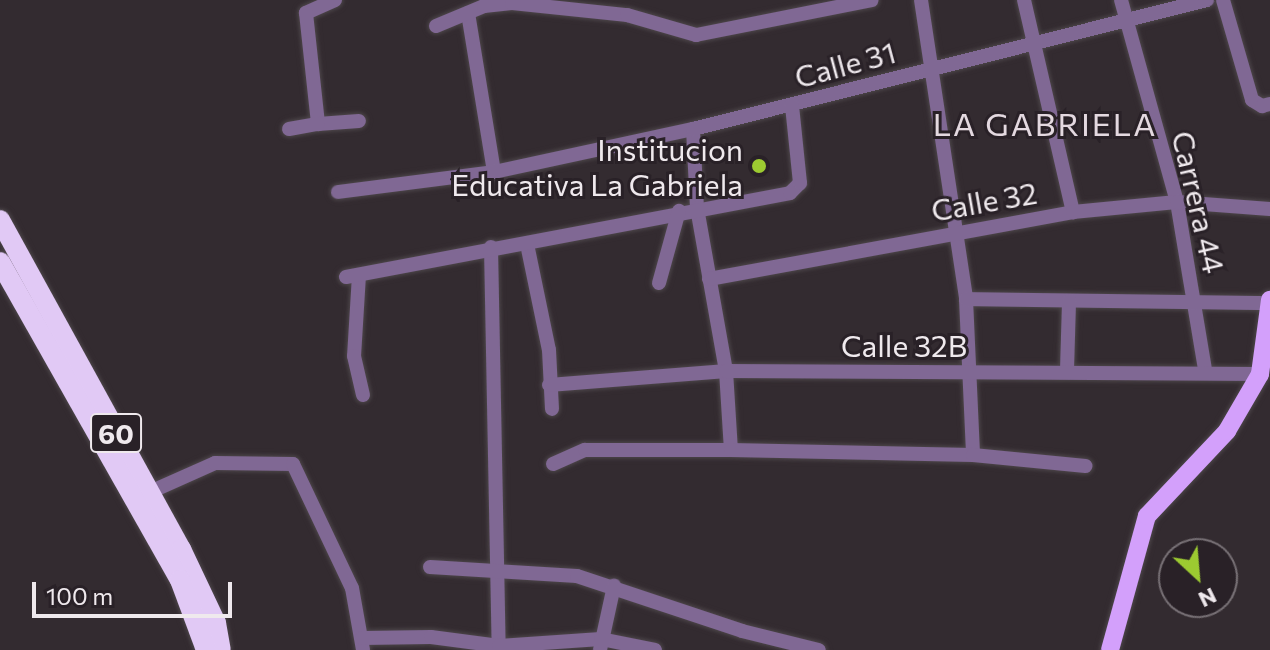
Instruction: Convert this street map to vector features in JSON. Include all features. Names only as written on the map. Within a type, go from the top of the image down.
[{"type":"highway","name":"60","points":[[0,220],[204,594],[221,650]]},
{"type":"highway","name":"60","points":[[0,262],[180,580],[206,650]]},
{"type":"main road","points":[[1110,650],[1147,516],[1227,431],[1260,374],[1270,302]]},
{"type":"street","points":[[318,124],[306,13],[335,0]]},
{"type":"street","points":[[436,26],[484,6],[527,5],[627,15],[696,35],[872,0]]},
{"type":"street","points":[[921,0],[934,68],[954,231],[966,299],[973,455]]},
{"type":"street","points":[[1024,0],[1073,212]]},
{"type":"street","name":"Carrera 44","points":[[1121,0],[1177,202],[1205,370]]},
{"type":"street","name":"Calle 31","points":[[338,192],[494,172],[693,129],[1207,0]]},
{"type":"street","points":[[1223,0],[1252,100],[1270,104]]},
{"type":"street","points":[[468,13],[494,172]]},
{"type":"street","points":[[363,395],[354,356],[352,276],[798,189],[792,105]]},
{"type":"street","points":[[289,129],[359,121]]},
{"type":"street","points":[[693,129],[697,208],[726,371],[731,450]]},
{"type":"street","name":"Calle 32","points":[[709,279],[954,231],[1073,212],[1177,202],[1270,209]]},
{"type":"street","points":[[659,283],[666,273],[679,211]]},
{"type":"street","points":[[527,244],[549,350],[552,409]]},
{"type":"street","points":[[491,247],[495,569],[499,648]]},
{"type":"street","points":[[966,299],[1195,305],[1270,302]]},
{"type":"street","points":[[1067,370],[1069,301]]},
{"type":"street","name":"Calle 32B","points":[[549,385],[726,371],[1205,370],[1260,374]]},
{"type":"street","points":[[553,464],[585,450],[731,450],[973,455],[1085,466]]},
{"type":"street","points":[[150,492],[215,463],[293,464],[352,588],[363,644],[431,637],[499,648],[600,645],[655,650]]},
{"type":"street","points":[[430,567],[577,576],[742,631],[819,650]]},
{"type":"street","points":[[600,645],[614,586]]},
{"type":"place","name":"Institucion Educativa La Gabriela","points":[[759,166]]},
{"type":"district","name":"LA GABRIELA","points":[[1045,123]]}]
